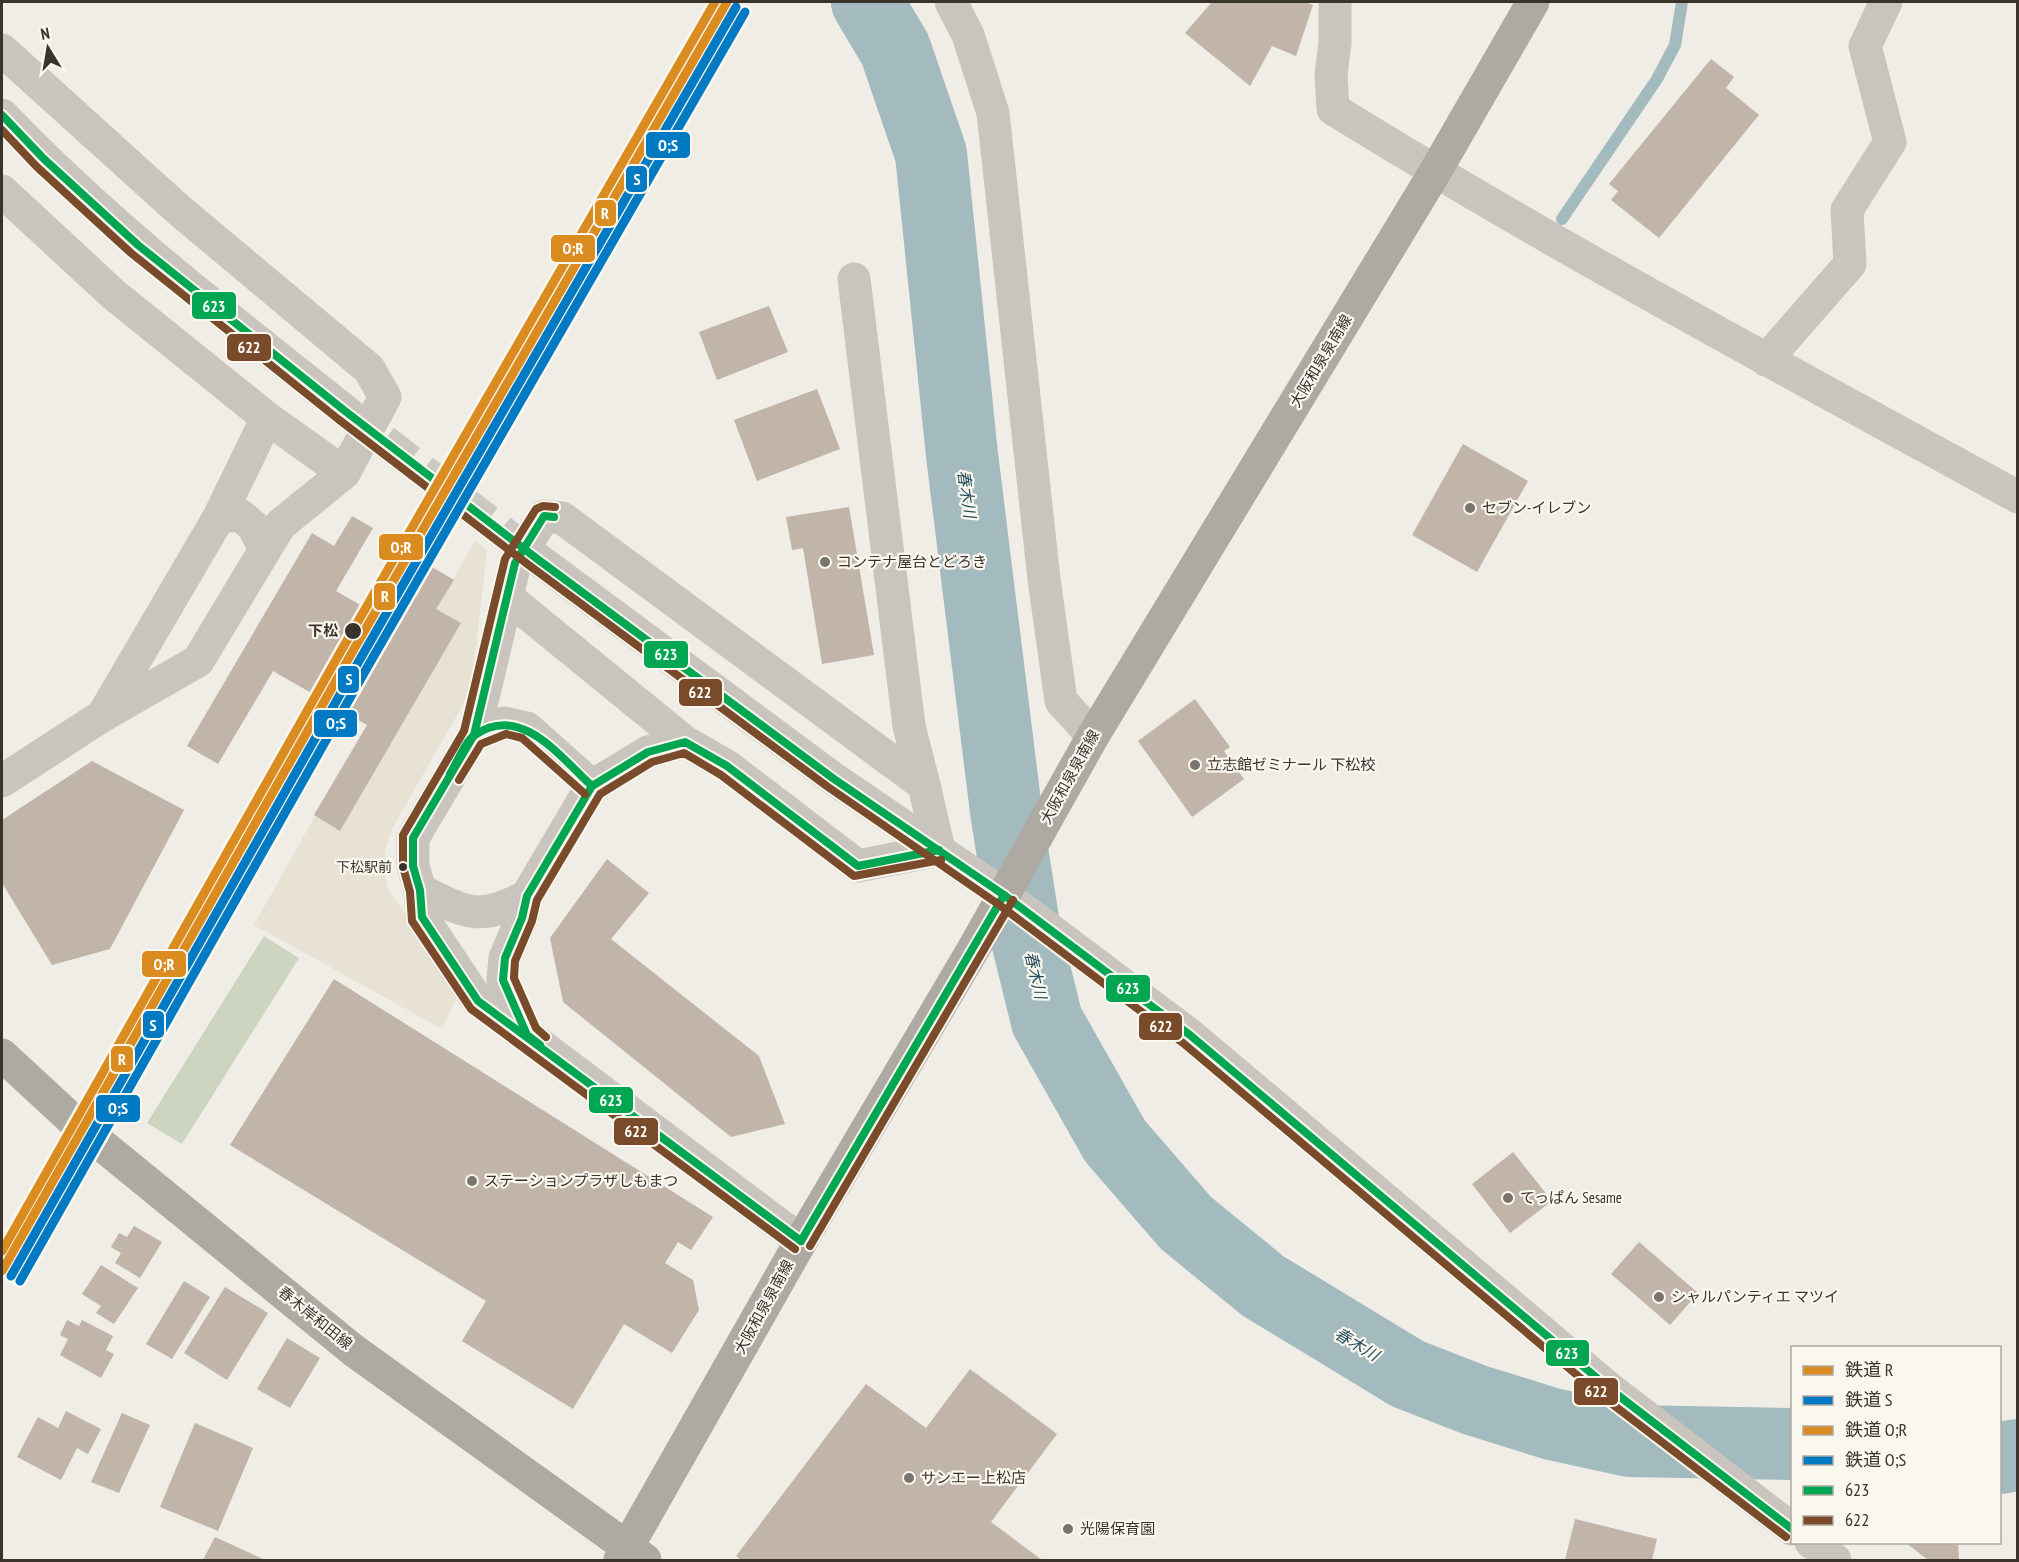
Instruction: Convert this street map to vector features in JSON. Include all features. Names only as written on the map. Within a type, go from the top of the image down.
[{"type":"main road","name":"大阪和泉泉南線","points":[[631,1556],[801,1241],[974,948],[1093,736],[1435,172],[1533,2]]},
{"type":"main road","name":"春木岸和田線","points":[[2,1055],[81,1128],[353,1350],[631,1556]]},
{"type":"street","points":[[951,2],[968,35],[993,113],[1044,579],[1061,701],[1093,736]]},
{"type":"street","points":[[1335,2],[1335,43],[1331,75],[1333,109],[1435,172],[1766,360],[2018,497]]},
{"type":"street","points":[[1766,360],[1850,264],[1847,210],[1890,142],[1865,46],[1886,2]]},
{"type":"street","points":[[2,50],[180,211],[369,369],[385,397],[344,473],[280,525],[264,547],[198,661],[102,716],[2,781]]},
{"type":"street","points":[[2,115],[44,159],[138,245],[345,411]]},
{"type":"street","points":[[2,191],[113,294],[267,418],[344,473]]},
{"type":"street","points":[[854,279],[909,726],[946,856]]},
{"type":"street","points":[[102,716],[219,517],[267,418]]},
{"type":"street","points":[[219,517],[240,515],[253,526],[264,547]]},
{"type":"street","points":[[801,1241],[527,1035],[478,1001],[422,917],[420,890],[413,866],[413,837],[474,735],[515,563],[544,516],[562,518],[924,784]]},
{"type":"street","points":[[536,558],[824,772],[1004,895],[1190,1035],[1610,1389],[1784,1522]]},
{"type":"street","points":[[507,597],[685,742],[727,766],[858,866],[946,856]]},
{"type":"street","points":[[153,632],[163,649],[179,657],[198,661]]},
{"type":"street","points":[[474,735],[505,723],[527,728],[592,786]]},
{"type":"street","points":[[527,1035],[503,980],[505,958],[522,918],[526,896],[592,786],[648,752],[685,742]]},
{"type":"street","points":[[420,890],[475,914],[505,908],[526,896]]},
{"type":"street","points":[[1814,1544],[1835,1560]]},
{"type":"green space","points":[[264,936],[299,958],[182,1144],[147,1123]]},
{"type":"shaded area","points":[[475,541],[487,550],[472,683],[461,708],[392,829],[385,851],[385,874],[388,889],[459,993],[442,1029],[254,925],[315,816],[340,830],[461,623],[436,609]]},
{"type":"building","points":[[1212,2],[1305,2],[1313,5],[1296,56],[1272,46],[1250,86],[1185,33]]},
{"type":"building","points":[[1711,59],[1734,77],[1726,88],[1759,115],[1659,238],[1611,200],[1618,191],[1609,184]]},
{"type":"building","points":[[769,306],[788,352],[717,380],[699,332]]},
{"type":"building","points":[[817,389],[840,449],[757,481],[734,420]]},
{"type":"building","name":"セブン-イレブン","points":[[1463,444],[1528,481],[1477,572],[1412,535]]},
{"type":"building","points":[[849,507],[874,655],[822,664],[803,548],[792,550],[786,517]]},
{"type":"building","points":[[352,516],[373,528],[336,591],[397,626],[432,567],[454,580],[436,609],[461,623],[340,831],[314,815],[367,725],[273,671],[218,764],[187,746],[312,533],[334,546]]},
{"type":"building","name":"立志館ゼミナール 下松校","points":[[1195,699],[1230,747],[1224,751],[1244,779],[1192,817],[1138,741]]},
{"type":"building","points":[[92,761],[184,810],[110,949],[52,965],[2,883],[2,820]]},
{"type":"building","points":[[607,859],[649,893],[611,939],[759,1056],[785,1124],[731,1137],[563,1002],[550,938]]},
{"type":"building","name":"ステーションプラザしもまつ","points":[[334,979],[713,1217],[691,1250],[678,1242],[665,1263],[693,1280],[699,1310],[672,1353],[624,1324],[573,1409],[462,1341],[486,1301],[230,1145]]},
{"type":"building","points":[[1513,1152],[1552,1201],[1510,1233],[1472,1184]]},
{"type":"building","points":[[134,1226],[162,1242],[140,1278],[115,1263],[121,1253],[111,1247],[119,1233],[127,1237]]},
{"type":"building","points":[[1639,1242],[1698,1293],[1670,1325],[1611,1274]]},
{"type":"building","points":[[101,1265],[138,1288],[114,1324],[96,1313],[101,1306],[82,1294]]},
{"type":"building","points":[[184,1281],[210,1297],[172,1359],[146,1344]]},
{"type":"building","points":[[225,1287],[268,1313],[227,1380],[184,1353]]},
{"type":"building","points":[[67,1320],[79,1326],[82,1320],[113,1336],[106,1350],[114,1354],[101,1378],[60,1355],[68,1339],[60,1335]]},
{"type":"building","points":[[287,1338],[320,1358],[290,1408],[257,1389]]},
{"type":"building","name":"サンエー上松店","points":[[970,1369],[1057,1434],[991,1522],[1042,1560],[741,1560],[736,1556],[866,1384],[926,1428]]},
{"type":"building","points":[[66,1411],[101,1429],[88,1454],[77,1448],[61,1480],[17,1457],[38,1417],[58,1428]]},
{"type":"building","points":[[122,1413],[150,1425],[119,1493],[91,1482]]},
{"type":"building","points":[[195,1423],[253,1448],[218,1531],[160,1507]]},
{"type":"building","points":[[1575,1519],[1657,1539],[1652,1560],[1565,1560]]},
{"type":"building","points":[[215,1537],[265,1560],[203,1560]]},
{"type":"building","points":[[1908,1544],[1958,1544],[1959,1560],[1928,1560]]},
{"type":"waterway","name":"春木川","points":[[867,2],[895,49],[931,154],[962,455],[1006,811],[1025,932],[1047,1021],[1115,1141],[1186,1223],[1263,1286],[1408,1374],[1475,1400],[1552,1424],[1630,1441],[1791,1444]]},
{"type":"waterway","points":[[1562,219],[1657,79],[1675,45],[1682,2]]},
{"type":"waterway","name":"春木川","points":[[2001,1458],[2018,1455]]},
{"type":"tunnel","points":[[345,411],[536,558]]},
{"type":"rail line","name":"O;R","points":[[2,1251],[341,651],[715,2]]},
{"type":"rail line","name":"R","points":[[2,1271],[350,656],[727,2]]},
{"type":"rail line","name":"S","points":[[11,1276],[359,661],[736,7]]},
{"type":"rail line","name":"O;S","points":[[20,1281],[368,666],[745,12]]},
{"type":"transit line","name":"623","points":[[2,115],[44,159],[138,245],[345,411],[536,558],[834,779],[1004,895],[1190,1035],[1610,1389],[1791,1528]]},
{"type":"transit line","name":"622","points":[[2,130],[37,167],[131,253],[338,419],[530,566],[828,787],[998,904],[1183,1043],[1603,1397],[1786,1537]]},
{"type":"transit line","name":"622","points":[[555,507],[543,506],[536,509],[505,559],[464,731],[403,835],[403,867],[410,892],[412,921],[471,1009],[795,1249]]},
{"type":"transit line","name":"623","points":[[554,517],[544,516],[515,563],[474,735],[413,838],[413,866],[420,890],[422,917],[478,1001],[801,1241]]},
{"type":"transit line","name":"623","points":[[450,774],[471,738],[492,727],[508,725],[524,729],[539,738],[592,786]]},
{"type":"transit line","name":"622","points":[[459,780],[481,744],[506,734],[522,738],[585,794]]},
{"type":"transit line","name":"623","points":[[540,1045],[527,1035],[503,980],[505,958],[522,918],[527,896],[592,786],[648,752],[685,742],[727,766],[858,866],[939,850]]},
{"type":"transit line","name":"622","points":[[546,1037],[536,1028],[514,978],[515,961],[532,921],[537,900],[600,794],[652,762],[684,753],[721,775],[854,876],[941,860]]},
{"type":"transit line","name":"623","points":[[801,1241],[1004,895]]},
{"type":"transit line","name":"622","points":[[810,1246],[1013,900]]},
{"type":"place","name":"セブン-イレブン","points":[[1470,508]]},
{"type":"place","name":"コンテナ屋台とどろき","points":[[825,562]]},
{"type":"place","name":"下松","points":[[353,631]]},
{"type":"place","name":"立志館ゼミナール 下松校","points":[[1195,765]]},
{"type":"place","name":"下松駅前","points":[[403,867]]},
{"type":"place","name":"ステーションプラザしもまつ","points":[[472,1181]]},
{"type":"place","name":"てっぱん Sesame","points":[[1508,1198]]},
{"type":"place","name":"シャルパンティエ マツイ","points":[[1659,1297]]},
{"type":"place","name":"サンエー上松店","points":[[909,1478]]},
{"type":"place","name":"光陽保育園","points":[[1068,1529]]}]
